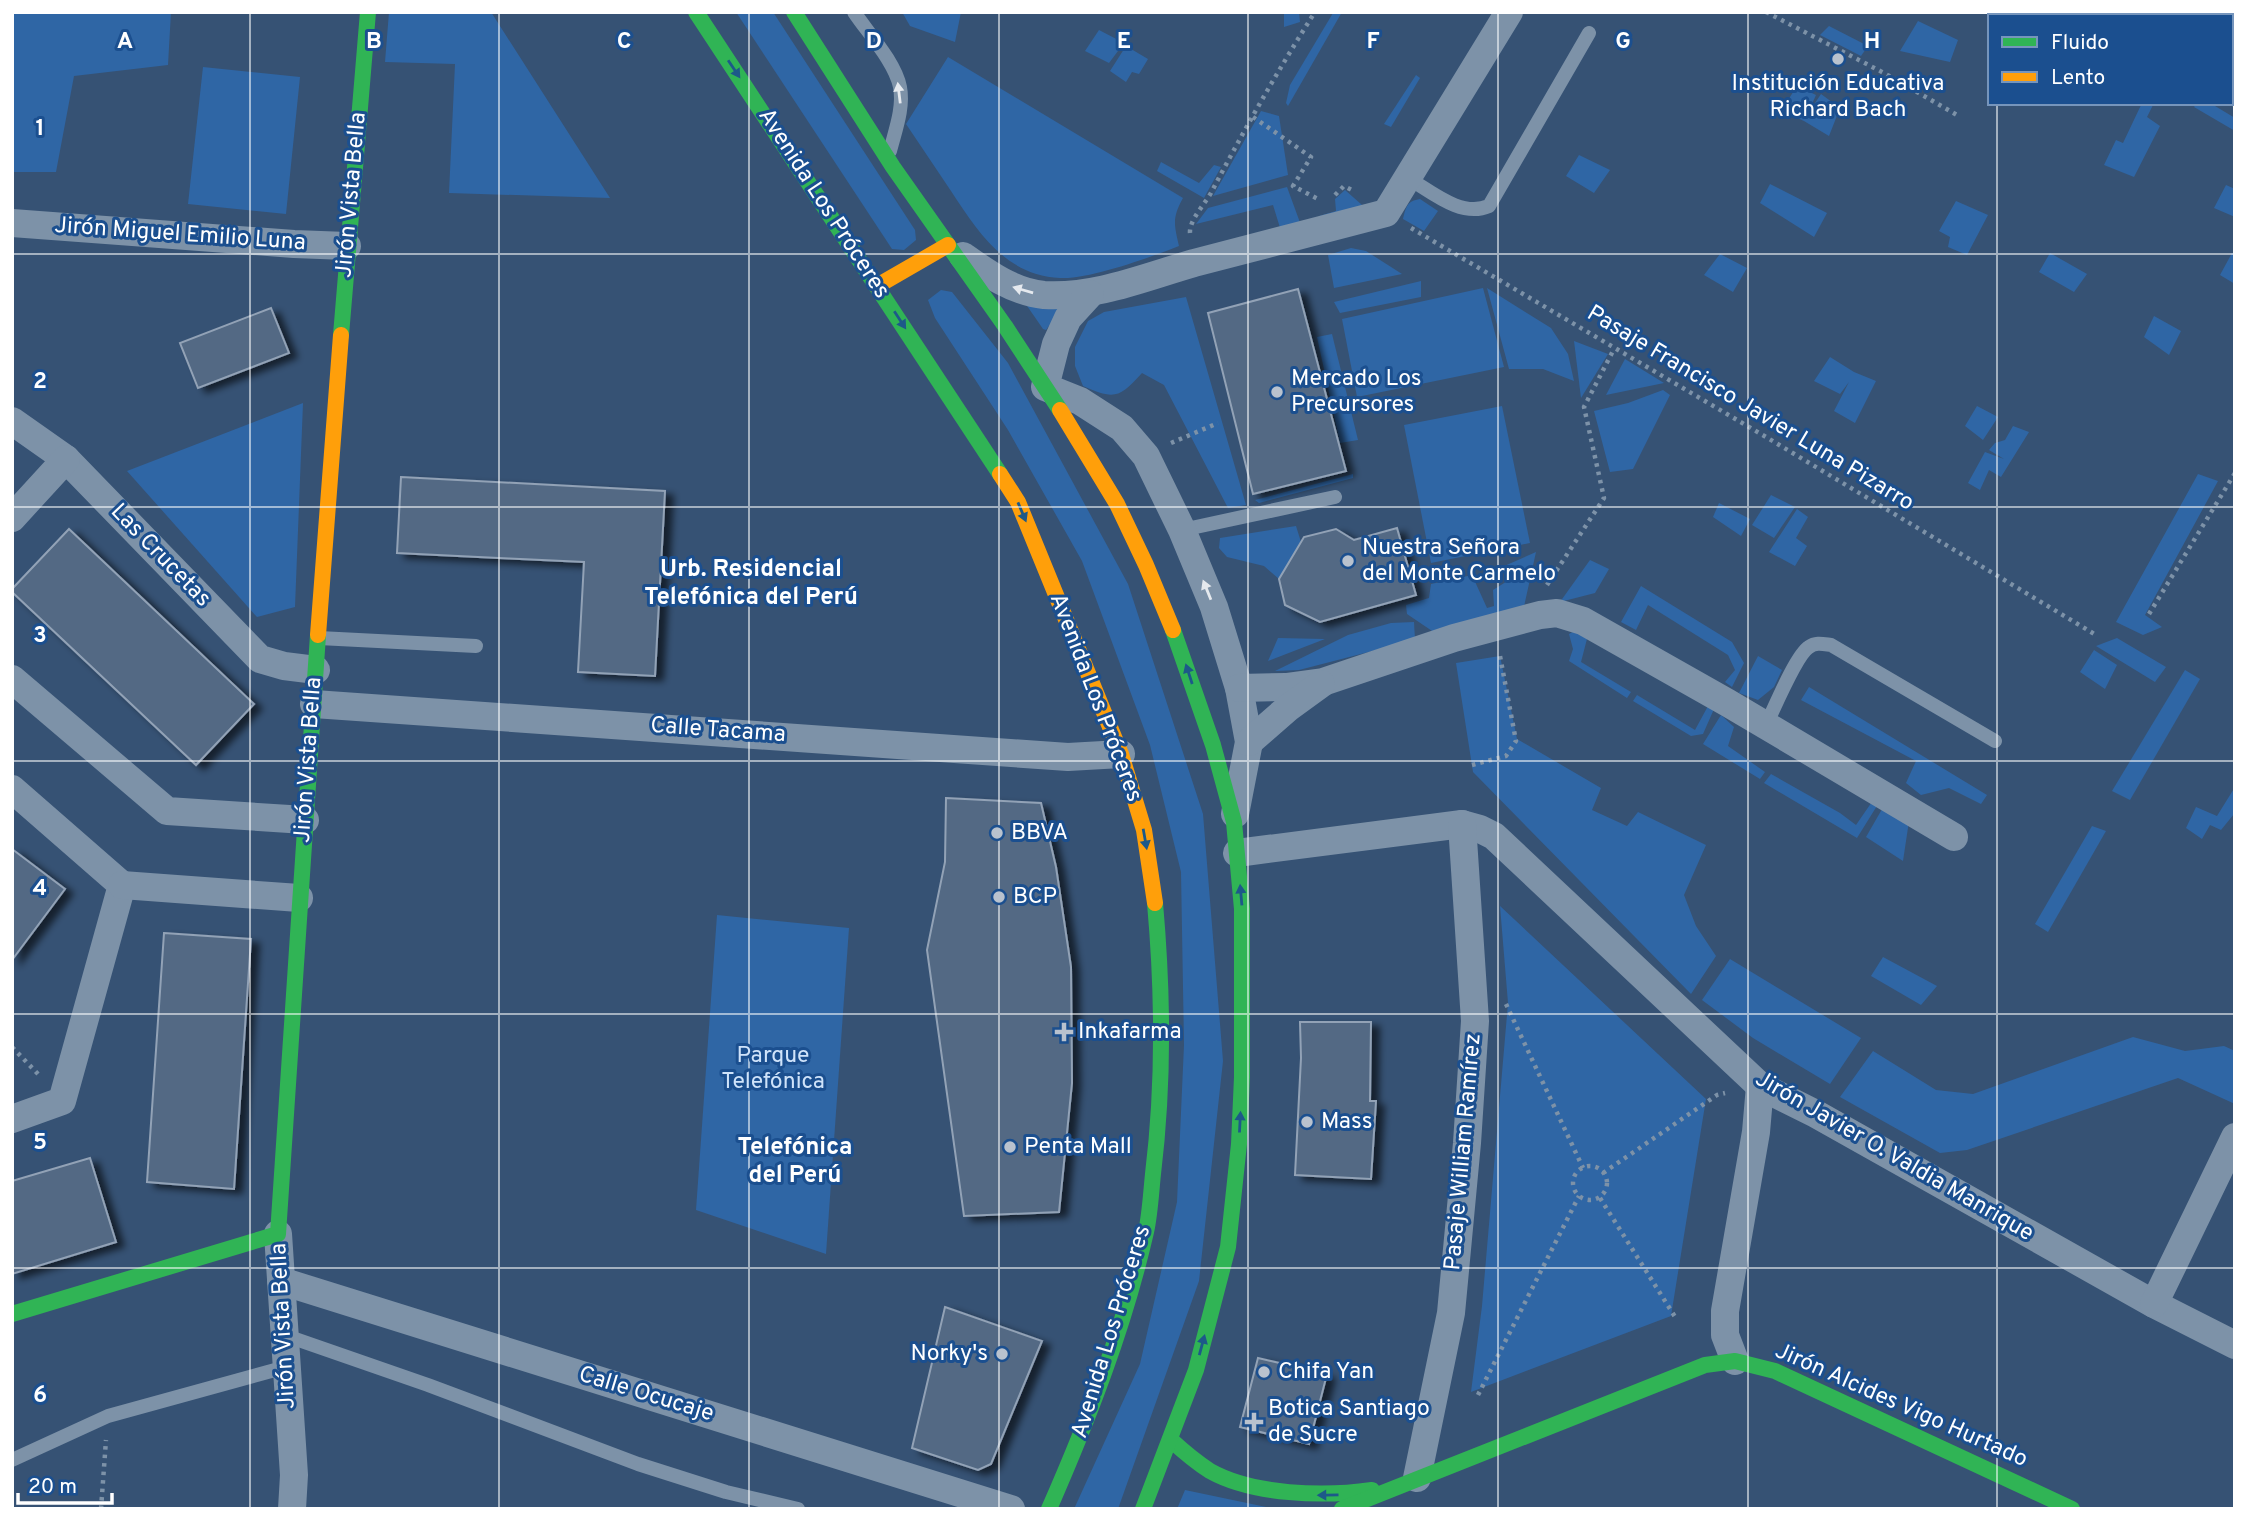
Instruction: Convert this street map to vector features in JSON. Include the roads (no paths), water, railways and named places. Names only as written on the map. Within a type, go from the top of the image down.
[{"type":"main road","name":"Jirón Vista Bella","points":[[278,1234],[318,638],[347,246],[368,12]]},
{"type":"main road","name":"Avenida Los Próceres","points":[[696,12],[1018,502],[1121,754],[1144,830],[1154,895],[1160,972],[1161,1076],[1158,1135],[1146,1231],[1120,1321],[1081,1435],[1049,1509]]},
{"type":"main road","points":[[794,12],[888,159],[1045,387],[1117,504],[1146,565],[1183,655],[1213,745],[1234,822],[1242,909],[1242,1077],[1239,1144],[1228,1247],[1196,1370],[1143,1509]]},
{"type":"main road","points":[[877,286],[948,245]]},
{"type":"main road","points":[[12,1314],[278,1234]]},
{"type":"main road","name":"Jirón Alcides Vigo Hurtado","points":[[1342,1509],[1705,1365],[1735,1361],[1775,1371],[2020,1498],[2072,1509]]},
{"type":"main road","name":"Jirón Alcides Vigo Hurtado","points":[[1171,1440],[1188,1456],[1235,1481],[1306,1495],[1349,1494],[1406,1482]]},
{"type":"street","points":[[948,245],[987,273],[1017,289],[1043,295],[1090,293],[1386,213],[1509,12]]},
{"type":"street","name":"Jirón Miguel Emilio Luna","points":[[12,223],[347,246]]},
{"type":"street","points":[[1090,293],[1068,317],[1056,344],[1045,387],[1080,401],[1122,428],[1146,456],[1182,530],[1214,607],[1239,688],[1248,742],[1234,822]]},
{"type":"street","name":"Las Crucetas","points":[[12,421],[66,459],[260,659],[284,666],[316,670]]},
{"type":"street","points":[[12,518],[66,459]]},
{"type":"street","points":[[1239,688],[1286,687],[1324,682],[1454,638],[1539,615],[1557,613],[1583,621],[1954,836]]},
{"type":"street","points":[[12,680],[167,811],[305,820]]},
{"type":"street","points":[[1248,742],[1324,682]]},
{"type":"street","name":"Calle Tacama","points":[[314,704],[1068,757],[1121,754]]},
{"type":"street","points":[[12,789],[122,885],[299,898]]},
{"type":"street","points":[[1237,853],[1462,824]]},
{"type":"street","name":"Jirón Javier O. Valdia Manrique","points":[[1462,824],[1494,836],[1760,1086],[1816,1114],[2154,1304],[2235,1345]]},
{"type":"street","name":"Pasaje William Ramírez","points":[[1406,1482],[1451,1313],[1467,1143],[1475,1021],[1462,824]]},
{"type":"street","points":[[12,1119],[62,1101],[122,885]]},
{"type":"street","points":[[1735,1361],[1725,1335],[1725,1311],[1756,1132],[1760,1086]]},
{"type":"street","points":[[2154,1304],[2235,1137]]},
{"type":"street","name":"Jirón Vista Bella","points":[[278,1234],[294,1475],[292,1509]]},
{"type":"street","name":"Calle Ocucaje","points":[[281,1280],[1011,1509]]},
{"type":"lane","points":[[854,12],[891,67],[900,86],[900,108],[888,159]]},
{"type":"lane","points":[[1408,178],[1466,210],[1477,211],[1489,206],[1589,33]]},
{"type":"lane","points":[[1182,530],[1335,497]]},
{"type":"lane","points":[[318,638],[475,646]]},
{"type":"lane","points":[[1766,725],[1799,658],[1808,647],[1819,643],[1830,645],[1995,741]]},
{"type":"lane","points":[[284,1335],[428,1385],[638,1464],[726,1492],[798,1509]]},
{"type":"lane","points":[[12,1460],[108,1416],[286,1367]]},
{"type":"place","name":"Institución Educativa Richard Bach","points":[[1838,59]]},
{"type":"place","name":"Mercado Los Precursores","points":[[1277,392]]},
{"type":"place","name":"Nuestra Señora del Monte Carmelo","points":[[1348,561]]},
{"type":"place","name":"BBVA","points":[[997,833]]},
{"type":"place","name":"BCP","points":[[999,897]]},
{"type":"place","name":"Inkafarma","points":[[1064,1032]]},
{"type":"place","name":"Mass","points":[[1307,1122]]},
{"type":"place","name":"Penta Mall","points":[[1010,1147]]},
{"type":"place","name":"Norky's","points":[[1002,1354]]},
{"type":"place","name":"Chifa Yan","points":[[1264,1372]]},
{"type":"place","name":"Botica Santiago de Sucre","points":[[1254,1422]]},
{"type":"district","name":"Urb. Residencial Telefónica del Perú","points":[[751,584]]},
{"type":"district","name":"Telefónica del Perú","points":[[795,1162]]},
{"type":"park label","name":"Parque Telefónica","points":[[773,1069]]}]
